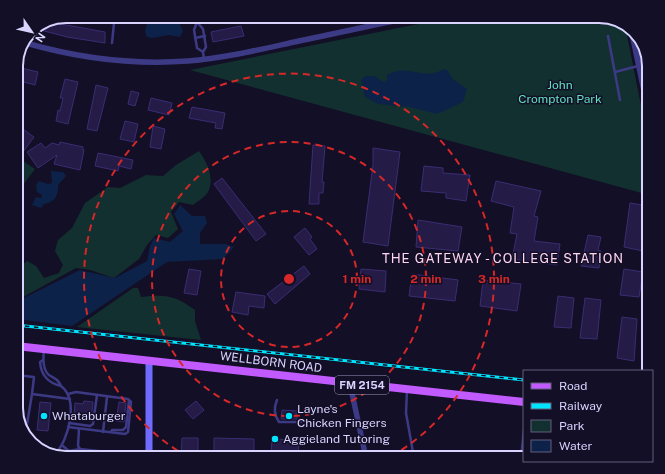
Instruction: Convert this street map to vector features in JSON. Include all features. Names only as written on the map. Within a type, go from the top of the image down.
[{"type":"main road","name":"WELLBORN ROAD","points":[[23,347],[523,402]]},
{"type":"main road","points":[[148,451],[149,361]]},
{"type":"street","points":[[29,44],[53,51],[94,58],[142,62],[204,59],[236,55],[385,23]]},
{"type":"street","points":[[635,42],[642,76]]},
{"type":"street","points":[[350,384],[364,451]]},
{"type":"lane","points":[[112,43],[114,23]]},
{"type":"lane","points":[[198,23],[194,30],[195,38],[197,48],[203,52]]},
{"type":"lane","points":[[199,23],[203,29],[205,36],[206,47],[203,52],[204,59]]},
{"type":"lane","points":[[195,38],[205,36]]},
{"type":"lane","points":[[608,36],[620,100]]},
{"type":"lane","points":[[615,72],[640,66]]},
{"type":"lane","points":[[44,349],[43,360],[40,362],[41,370],[44,376],[61,386],[68,394],[70,399],[68,428],[63,446],[59,450]]},
{"type":"lane","points":[[23,376],[34,377],[27,426]]},
{"type":"lane","points":[[407,390],[406,413],[413,451]]},
{"type":"lane","points":[[68,394],[76,392],[129,400],[131,402],[128,432],[125,434],[68,428]]},
{"type":"lane","points":[[32,394],[70,399]]},
{"type":"lane","points":[[69,423],[90,426],[94,424],[97,395]]},
{"type":"lane","points":[[103,432],[107,397]]},
{"type":"lane","points":[[277,400],[275,412],[276,418],[279,422],[301,422]]},
{"type":"lane","points":[[80,429],[78,446],[80,449]]},
{"type":"lane","points":[[521,451],[523,437]]},
{"type":"lane","points":[[63,446],[69,451],[80,449],[98,451]]},
{"type":"green space","name":"John Crompton Park","points":[[423,23],[599,23],[613,25],[627,34],[642,111],[642,193],[190,70]]},
{"type":"green space","points":[[199,151],[205,160],[211,182],[205,196],[193,205],[179,202],[171,212],[178,229],[168,238],[156,235],[147,245],[139,259],[114,278],[90,270],[76,268],[23,297],[23,265],[27,261],[36,266],[44,278],[59,273],[63,265],[55,251],[58,240],[72,228],[85,203],[108,187],[120,188],[146,175],[163,176],[176,165]]},
{"type":"green space","points":[[23,161],[35,169],[23,185]]},
{"type":"green space","points":[[133,288],[138,288],[141,297],[170,297],[182,301],[195,310],[195,321],[201,340],[77,327]]},
{"type":"water","points":[[147,23],[179,23],[183,31],[180,37],[169,35],[152,38],[147,37],[145,31]]},
{"type":"water","points":[[444,69],[447,70],[453,79],[467,89],[463,102],[437,114],[410,107],[378,104],[365,97],[361,80],[365,76],[374,76],[384,82],[387,80],[387,75],[402,70],[429,74]]},
{"type":"water","points":[[51,171],[63,172],[66,176],[58,185],[57,195],[51,202],[44,204],[41,208],[32,205],[36,197],[41,198],[42,195],[37,192],[36,185],[39,181],[48,184],[52,183]]},
{"type":"water","points":[[180,205],[192,216],[205,216],[207,223],[200,233],[200,244],[226,244],[234,247],[223,259],[167,262],[72,326],[23,320],[23,298],[80,270],[115,278],[147,261],[150,246],[154,238],[170,242],[183,231],[174,214]]},
{"type":"building","points":[[59,24],[105,32],[105,43],[67,37],[42,30],[49,26]]},
{"type":"building","points":[[241,26],[244,36],[213,42],[211,32]]},
{"type":"building","points":[[23,68],[38,72],[35,85],[23,82]]},
{"type":"building","points":[[65,79],[78,82],[68,124],[56,121],[58,110],[60,111],[63,98],[60,98]]},
{"type":"building","points":[[96,85],[108,88],[97,131],[87,129]]},
{"type":"building","points":[[131,91],[139,93],[135,106],[128,104]]},
{"type":"building","points":[[151,98],[172,103],[169,115],[148,110]]},
{"type":"building","points":[[192,107],[225,113],[222,129],[215,128],[216,123],[189,118]]},
{"type":"building","points":[[125,121],[138,124],[134,142],[120,139]]},
{"type":"building","points":[[153,126],[165,129],[161,149],[150,147]]},
{"type":"building","points":[[23,129],[34,137],[23,152]]},
{"type":"building","points":[[60,142],[83,147],[84,150],[80,170],[54,164],[57,155],[38,168],[27,152],[41,143],[45,148],[52,143],[59,145]]},
{"type":"building","points":[[313,145],[325,146],[322,182],[324,182],[323,193],[319,193],[319,204],[309,204]]},
{"type":"building","points":[[373,148],[400,152],[388,246],[363,242],[373,165]]},
{"type":"building","points":[[98,153],[133,160],[131,169],[119,166],[118,171],[95,166]]},
{"type":"building","points":[[424,166],[443,168],[443,173],[470,175],[466,201],[446,198],[446,193],[421,191]]},
{"type":"building","points":[[222,178],[266,234],[256,241],[214,184]]},
{"type":"building","points":[[496,181],[541,191],[534,216],[538,217],[534,241],[560,244],[557,265],[512,259],[517,234],[510,233],[514,207],[491,201]]},
{"type":"building","points":[[630,203],[642,205],[642,251],[624,247]]},
{"type":"building","points":[[418,220],[462,227],[458,251],[416,247]]},
{"type":"building","points":[[305,228],[312,237],[310,239],[317,249],[309,255],[294,237]]},
{"type":"building","points":[[588,235],[601,237],[598,250],[601,251],[599,268],[581,266]]},
{"type":"building","points":[[304,266],[310,274],[275,304],[267,294]]},
{"type":"building","points":[[189,269],[201,271],[197,295],[184,293]]},
{"type":"building","points":[[361,269],[386,271],[385,292],[359,289]]},
{"type":"building","points":[[624,269],[642,272],[639,297],[620,295]]},
{"type":"building","points":[[412,274],[458,280],[455,301],[409,296]]},
{"type":"building","points":[[483,280],[521,284],[517,311],[480,306]]},
{"type":"building","points":[[236,292],[265,296],[264,308],[249,306],[248,315],[232,312]]},
{"type":"building","points":[[558,296],[574,298],[571,328],[554,327]]},
{"type":"building","points":[[585,298],[601,300],[597,339],[580,338]]},
{"type":"building","points":[[622,317],[637,319],[634,361],[617,358]]},
{"type":"building","points":[[84,401],[93,402],[91,421],[74,419],[75,403],[83,404]]},
{"type":"building","points":[[196,401],[204,410],[193,419],[185,410]]},
{"type":"building","name":"Whataburger","points":[[40,402],[51,403],[48,431],[37,430]]},
{"type":"building","points":[[119,402],[126,403],[124,422],[116,421]]},
{"type":"building","name":"Layne's Chicken Fingers","points":[[282,410],[297,411],[297,419],[281,419]]},
{"type":"building","points":[[182,438],[198,438],[198,451],[181,451]]},
{"type":"building","points":[[214,438],[254,439],[254,451],[214,451]]},
{"type":"building","points":[[272,439],[299,440],[298,451],[271,451]]},
{"type":"railway","points":[[23,326],[523,380]]},
{"type":"place","name":"Whataburger","points":[[44,416]]},
{"type":"place","name":"Layne's Chicken Fingers","points":[[289,416]]},
{"type":"place","name":"Aggieland Tutoring","points":[[275,439]]},
{"type":"district","name":"THE GATEWAY - COLLEGE STATION","points":[[503,258]]}]
